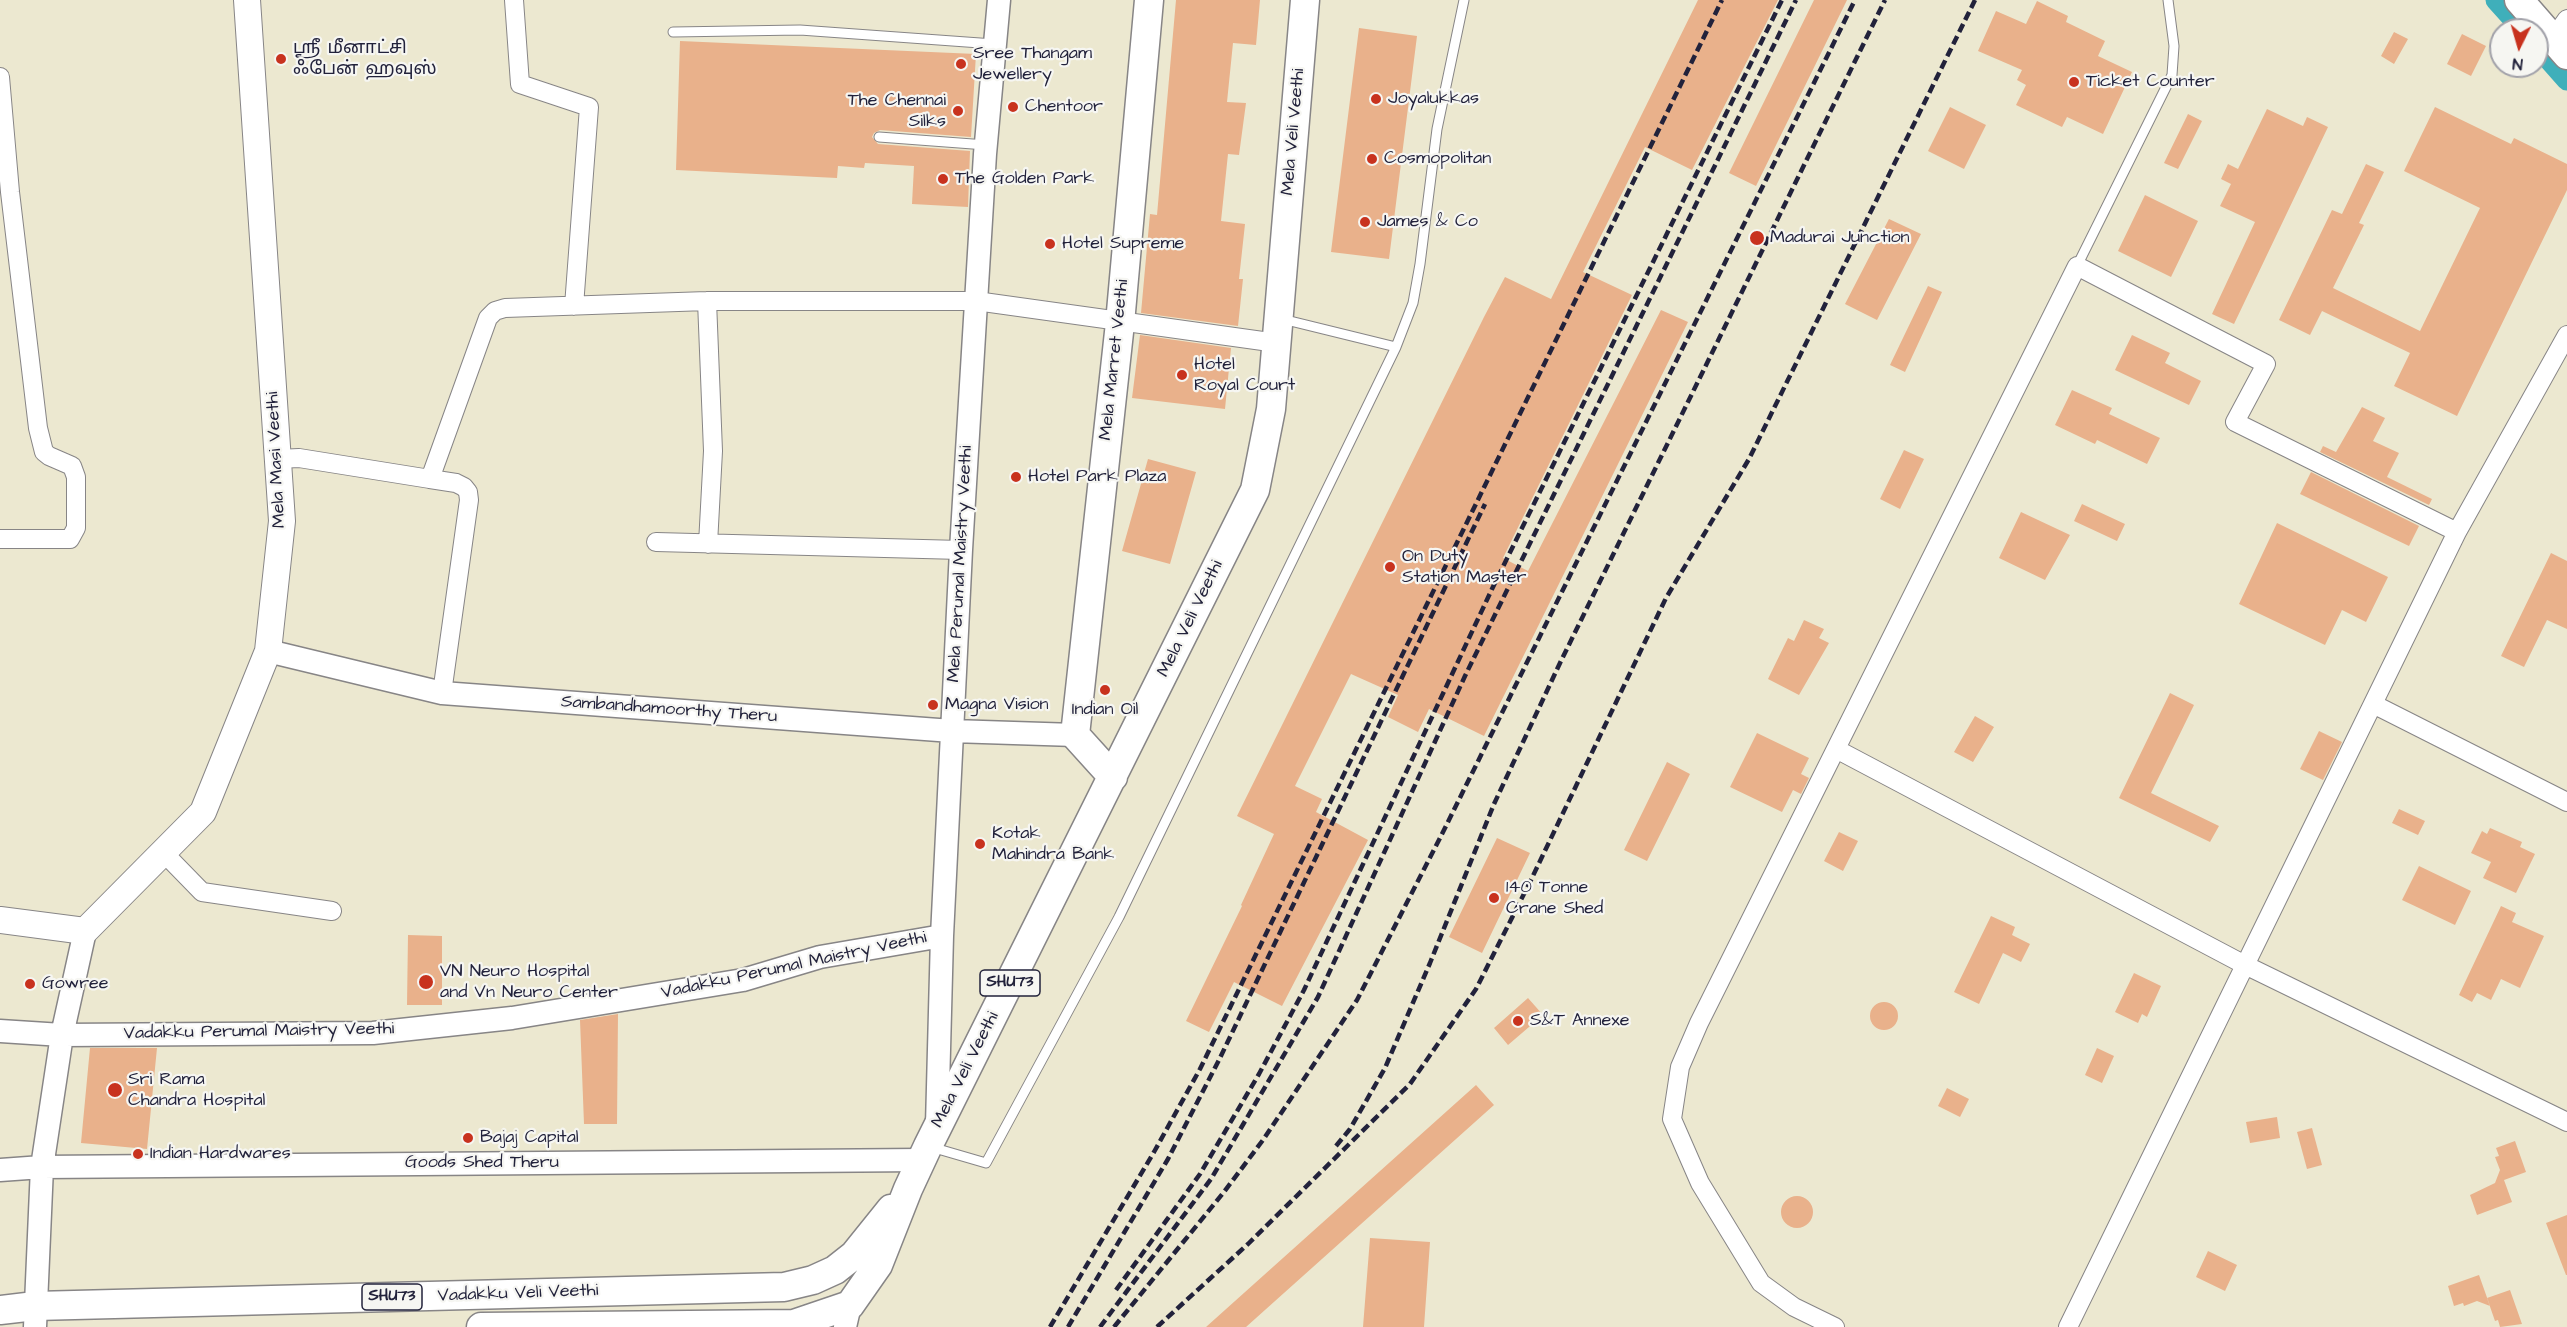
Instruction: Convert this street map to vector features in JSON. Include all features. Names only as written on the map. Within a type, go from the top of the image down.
[{"type":"main road","name":"Mela Masi Veethi","points":[[86,931],[203,812],[268,651],[282,521],[247,0]]},
{"type":"main road","name":"Mela Marret Veethi","points":[[1075,735],[1120,323],[1149,0]]},
{"type":"main road","name":"Mela Veli Veethi","points":[[847,1316],[878,1265],[908,1189],[929,1145],[1255,490],[1271,409],[1305,0]]},
{"type":"main road","points":[[2519,0],[2562,37]]},
{"type":"main road","points":[[1075,735],[1113,777]]},
{"type":"main road","points":[[0,920],[86,931]]},
{"type":"main road","name":"Mela Veli Veethi","points":[[784,1287],[813,1280],[835,1270],[854,1255],[908,1189]]},
{"type":"main road","points":[[784,1287],[822,1294],[847,1316]]},
{"type":"main road","name":"Vadakku Veli Veethi","points":[[0,1310],[35,1317],[784,1287]]},
{"type":"main road","name":"Vadakku Veli Veethi","points":[[481,1327],[794,1324],[847,1316]]},
{"type":"street","points":[[514,0],[520,84],[589,107],[573,306]]},
{"type":"street","name":"Mela Perumal Maistry Veethi","points":[[929,1145],[976,301],[986,145],[999,0]]},
{"type":"street","points":[[0,77],[5,192],[38,428],[44,452],[72,466],[75,472],[76,528],[70,539],[65,541],[0,539]]},
{"type":"street","points":[[1835,1327],[1794,1307],[1761,1283],[1700,1183],[1672,1119],[1680,1067],[1699,1023],[2077,266],[2266,364],[2235,422],[2457,532]]},
{"type":"street","points":[[430,479],[488,318],[495,311],[506,308],[707,302],[976,301],[1120,323],[1278,331]]},
{"type":"street","points":[[707,302],[713,451],[708,544]]},
{"type":"street","points":[[2068,1327],[2457,532],[2567,334]]},
{"type":"street","points":[[278,459],[299,458],[456,483],[468,492],[469,500],[442,693]]},
{"type":"street","points":[[656,542],[962,550]]},
{"type":"street","name":"Sambandhamoorthy Theru","points":[[268,651],[442,693],[952,731],[1075,735]]},
{"type":"street","points":[[2373,704],[2567,802]]},
{"type":"street","points":[[1836,749],[2245,965],[2567,1122]]},
{"type":"street","points":[[163,852],[202,892],[333,911]]},
{"type":"street","points":[[35,1317],[42,1167],[62,1035],[86,931]]},
{"type":"street","name":"Vadakku Perumal Maistry Veethi","points":[[0,1031],[62,1035],[373,1033],[513,1018],[743,980],[820,957],[942,936]]},
{"type":"street","name":"Goods Shed Theru","points":[[0,1170],[42,1167],[929,1145]]},
{"type":"lane","points":[[929,1145],[986,1163],[1119,917],[1396,347],[1413,303],[1437,129],[1464,0]]},
{"type":"lane","points":[[2077,266],[2172,75],[2174,46],[2168,0]]},
{"type":"lane","points":[[673,32],[800,30],[994,44]]},
{"type":"lane","points":[[879,137],[986,145]]},
{"type":"lane","points":[[1278,331],[1396,347]]},
{"type":"building","points":[[1176,0],[1260,0],[1256,45],[1233,43],[1227,102],[1246,103],[1239,155],[1228,154],[1221,221],[1245,224],[1239,279],[1243,279],[1238,326],[1141,313],[1150,214],[1157,215]]},
{"type":"building","points":[[1698,0],[1778,0],[1692,170],[1645,147],[1583,272],[1632,295],[1503,558],[1528,571],[1661,310],[1688,322],[1484,736],[1429,709],[1418,732],[1388,717],[1398,695],[1351,674],[1295,786],[1322,799],[1316,812],[1368,840],[1282,1006],[1234,982],[1209,1032],[1186,1021],[1274,834],[1237,816],[1484,317],[1505,277],[1551,299]]},
{"type":"building","points":[[1814,0],[1847,0],[1756,186],[1729,173]]},
{"type":"building","name":"Ticket Counter","points":[[2037,1],[2068,16],[2066,22],[2105,41],[2098,56],[2132,72],[2103,134],[2067,117],[2062,127],[2016,105],[2026,85],[2017,80],[2022,70],[1978,51],[1996,11],[2026,24]]},
{"type":"building","points":[[1359,28],[1417,36],[1389,259],[1331,252]]},
{"type":"building","points":[[2394,32],[2408,39],[2394,64],[2381,56]]},
{"type":"building","points":[[2462,34],[2486,46],[2471,76],[2447,64]]},
{"type":"building","points":[[680,41],[976,54],[971,137],[880,130],[872,137],[878,144],[970,151],[968,207],[912,204],[914,166],[865,163],[864,168],[838,166],[837,178],[676,170]]},
{"type":"building","points":[[1950,107],[1986,125],[1964,169],[1928,151]]},
{"type":"building","points":[[2435,107],[2511,144],[2514,138],[2567,164],[2567,190],[2457,416],[2394,386],[2410,353],[2322,311],[2310,335],[2279,320],[2332,210],[2342,214],[2366,164],[2384,172],[2359,223],[2364,225],[2333,288],[2420,331],[2480,208],[2404,171]]},
{"type":"building","points":[[2267,109],[2303,126],[2307,117],[2328,127],[2234,324],[2212,314],[2255,222],[2220,206],[2231,184],[2221,179],[2228,164],[2238,169]]},
{"type":"building","points":[[2188,114],[2202,121],[2178,169],[2164,163]]},
{"type":"building","points":[[2145,195],[2198,221],[2171,277],[2118,251]]},
{"type":"building","points":[[1889,219],[1921,234],[1877,320],[1845,304]]},
{"type":"building","points":[[1928,286],[1942,292],[1905,372],[1890,365]]},
{"type":"building","name":"Hotel Royal Court","points":[[1140,335],[1231,348],[1225,409],[1132,398]]},
{"type":"building","points":[[2132,335],[2170,353],[2165,363],[2201,381],[2189,405],[2115,370]]},
{"type":"building","points":[[2072,390],[2112,408],[2109,414],[2160,438],[2147,464],[2097,440],[2095,444],[2055,425]]},
{"type":"building","points":[[2362,407],[2385,418],[2373,441],[2399,453],[2387,477],[2432,499],[2429,505],[2320,452],[2323,446],[2336,452]]},
{"type":"building","points":[[1904,450],[1924,459],[1900,509],[1880,499]]},
{"type":"building","points":[[1148,459],[1196,472],[1170,564],[1122,551]]},
{"type":"building","points":[[2311,472],[2419,526],[2409,546],[2300,494]]},
{"type":"building","points":[[2082,504],[2125,524],[2117,541],[2074,521]]},
{"type":"building","points":[[2021,512],[2070,535],[2045,580],[1999,558]]},
{"type":"building","points":[[2277,523],[2388,577],[2366,622],[2342,610],[2325,645],[2239,604]]},
{"type":"building","points":[[2551,553],[2567,561],[2567,629],[2547,620],[2524,667],[2501,656]]},
{"type":"building","points":[[1804,620],[1824,629],[1819,638],[1829,643],[1799,695],[1768,679],[1788,638],[1794,641]]},
{"type":"building","points":[[2170,693],[2194,705],[2151,793],[2219,826],[2210,842],[2119,798]]},
{"type":"building","points":[[1975,716],[1994,727],[1973,762],[1954,752]]},
{"type":"building","points":[[2319,731],[2342,742],[2323,780],[2300,769]]},
{"type":"building","points":[[1757,733],[1809,758],[1801,774],[1809,778],[1801,794],[1793,790],[1782,812],[1730,787]]},
{"type":"building","points":[[1667,762],[1690,774],[1647,861],[1624,850]]},
{"type":"building","points":[[2399,809],[2425,821],[2418,835],[2392,823]]},
{"type":"building","points":[[2490,828],[2522,842],[2520,847],[2535,854],[2516,893],[2483,878],[2491,862],[2471,853],[2482,831],[2487,834]]},
{"type":"building","points":[[1839,832],[1858,841],[1843,871],[1824,861]]},
{"type":"building","name":"140 Tonne Crane Shed","points":[[1497,838],[1530,853],[1482,953],[1449,937]]},
{"type":"building","points":[[2419,866],[2471,891],[2455,925],[2402,900]]},
{"type":"building","points":[[2501,906],[2516,913],[2512,922],[2544,936],[2520,988],[2501,979],[2491,1000],[2477,993],[2472,1002],[2459,995]]},
{"type":"building","points":[[1991,916],[2015,927],[2012,935],[2030,944],[2021,962],[2003,953],[1979,1004],[1954,992]]},
{"type":"building","points":[[408,935],[442,936],[442,1005],[407,1005]]},
{"type":"building","points":[[2134,973],[2161,986],[2147,1017],[2142,1014],[2138,1023],[2115,1012]]},
{"type":"building","name":"S&T Annexe","points":[[1528,998],[1543,1015],[1508,1045],[1494,1028]]},
{"type":"building","points":[[1884,1002],[1894,1006],[1898,1016],[1894,1026],[1884,1030],[1874,1026],[1870,1016],[1874,1006]]},
{"type":"building","points":[[618,1014],[617,1124],[584,1124],[580,1020]]},
{"type":"building","points":[[90,1048],[157,1048],[147,1149],[81,1143]]},
{"type":"building","points":[[2097,1048],[2114,1056],[2102,1083],[2085,1075]]},
{"type":"building","points":[[1476,1085],[1494,1105],[1246,1327],[1206,1327]]},
{"type":"building","points":[[1947,1088],[1969,1099],[1960,1117],[1938,1106]]},
{"type":"building","points":[[2277,1117],[2280,1138],[2250,1143],[2246,1122]]},
{"type":"building","points":[[2312,1128],[2322,1165],[2307,1169],[2297,1132]]},
{"type":"building","points":[[2515,1141],[2526,1172],[2504,1180],[2512,1202],[2477,1215],[2470,1195],[2495,1183],[2500,1170],[2495,1157],[2499,1156],[2496,1148]]},
{"type":"building","points":[[1797,1196],[1808,1201],[1813,1212],[1808,1223],[1797,1228],[1786,1223],[1781,1212],[1786,1201]]},
{"type":"building","points":[[2567,1215],[2567,1275],[2566,1275],[2546,1223]]},
{"type":"building","points":[[1370,1238],[1430,1242],[1424,1327],[1363,1327]]},
{"type":"building","points":[[2208,1251],[2237,1265],[2225,1291],[2196,1277]]},
{"type":"building","points":[[2479,1275],[2490,1306],[2477,1301],[2464,1306],[2463,1303],[2454,1306],[2448,1286]]},
{"type":"building","points":[[2510,1290],[2522,1324],[2500,1327],[2498,1320],[2495,1321],[2487,1298]]},
{"type":"waterway","points":[[2496,0],[2512,18]]},
{"type":"waterway","points":[[2549,60],[2567,80]]},
{"type":"railway","points":[[1050,1327],[1154,1152],[1200,1069],[1722,0]]},
{"type":"railway","points":[[1116,1290],[1200,1174],[1259,1074],[1304,990],[1492,589],[1782,0]]},
{"type":"railway","points":[[1100,1327],[1211,1179],[1318,997],[1465,676],[1796,0]]},
{"type":"railway","points":[[1114,1327],[1224,1192],[1263,1140],[1357,1000],[1440,838],[1855,0]]},
{"type":"railway","points":[[1336,1146],[1350,1129],[1385,1068],[1494,804],[1560,663],[1885,0]]},
{"type":"railway","points":[[1157,1327],[1248,1244],[1410,1084],[1476,989],[1530,882],[1666,598],[1749,459],[1975,0]]},
{"type":"railway","points":[[1068,1327],[1168,1159],[1219,1060],[1485,504]]},
{"type":"place","name":"ஶ்ரீ மீனாட்சி ஃபேன் ஹவுஸ்","points":[[281,59]]},
{"type":"place","name":"Sree Thangam Jewellery","points":[[961,64]]},
{"type":"place","name":"Ticket Counter","points":[[2074,82]]},
{"type":"place","name":"Joyalukkas","points":[[1376,99]]},
{"type":"place","name":"Chentoor","points":[[1013,107]]},
{"type":"place","name":"The Chennai Silks","points":[[958,111]]},
{"type":"place","name":"Cosmopolitan","points":[[1372,159]]},
{"type":"place","name":"The Golden Park","points":[[943,179]]},
{"type":"place","name":"James & Co","points":[[1365,222]]},
{"type":"place","name":"Madurai Junction","points":[[1757,238]]},
{"type":"place","name":"Hotel Supreme","points":[[1050,244]]},
{"type":"place","name":"Hotel Royal Court","points":[[1182,375]]},
{"type":"place","name":"Hotel Park Plaza","points":[[1016,477]]},
{"type":"place","name":"On Duty Station Master","points":[[1390,567]]},
{"type":"place","name":"Indian Oil","points":[[1105,690]]},
{"type":"place","name":"Magna Vision","points":[[933,705]]},
{"type":"place","name":"Kotak Mahindra Bank","points":[[980,844]]},
{"type":"place","name":"140 Tonne Crane Shed","points":[[1494,898]]},
{"type":"place","name":"VN Neuro Hospital and Vn Neuro Center","points":[[426,982]]},
{"type":"place","name":"Gowree","points":[[30,984]]},
{"type":"place","name":"S&T Annexe","points":[[1518,1021]]},
{"type":"place","name":"Sri Rama Chandra Hospital","points":[[115,1090]]},
{"type":"place","name":"Bajaj Capital","points":[[468,1138]]},
{"type":"place","name":"Indian Hardwares","points":[[138,1154]]}]
